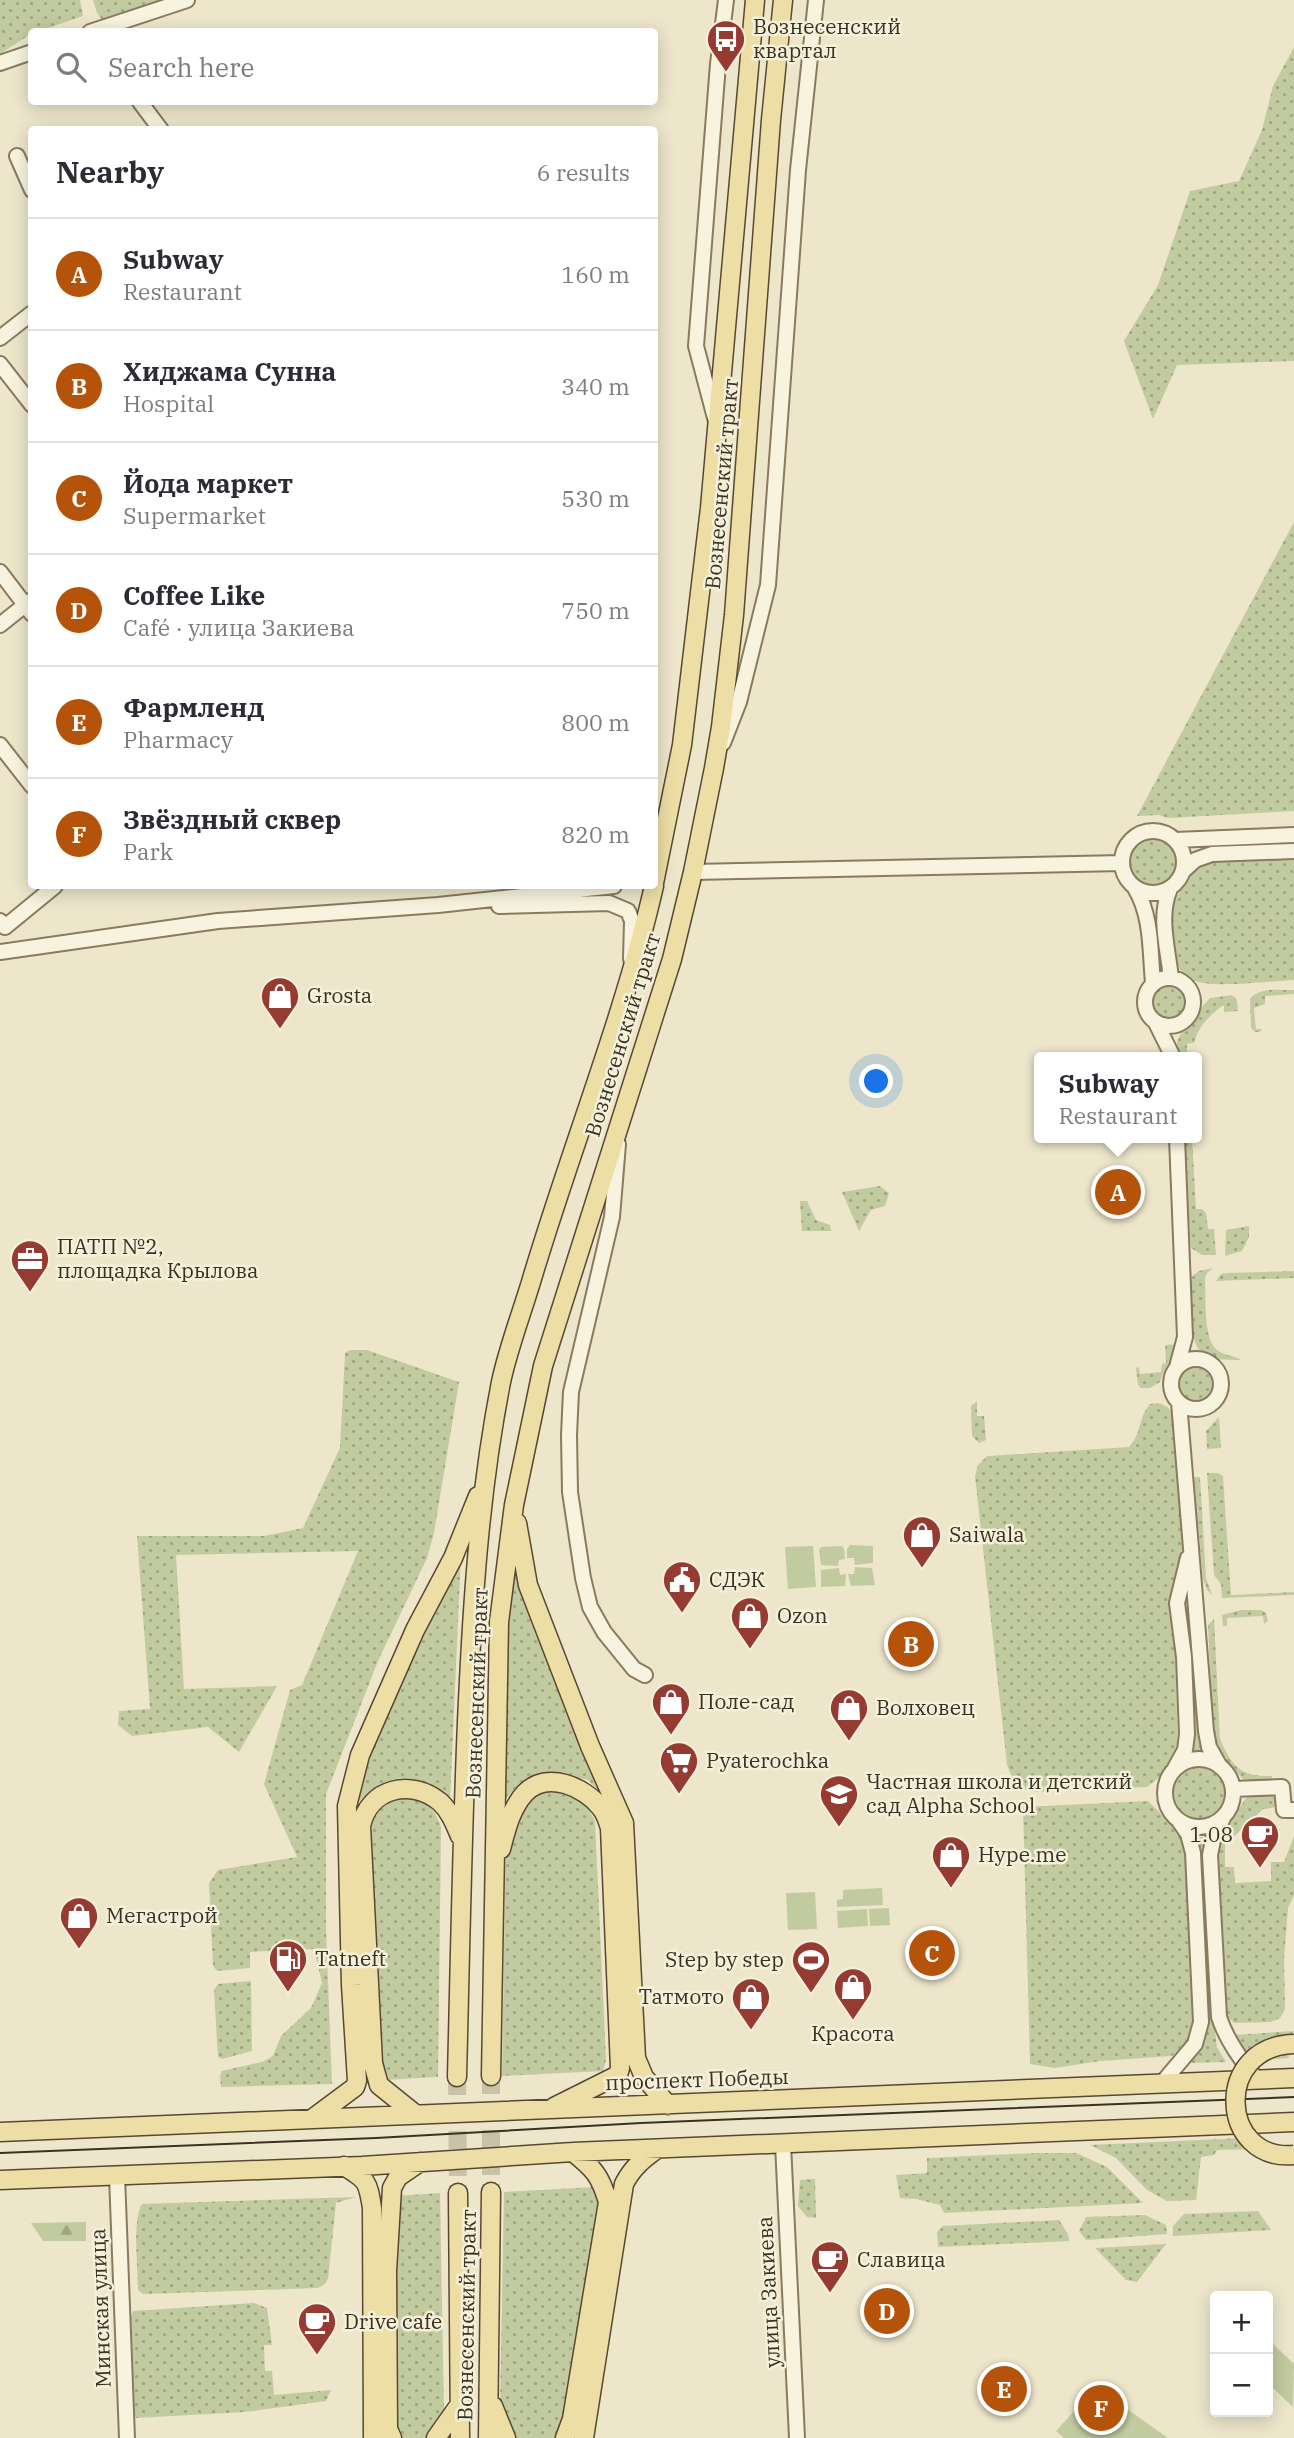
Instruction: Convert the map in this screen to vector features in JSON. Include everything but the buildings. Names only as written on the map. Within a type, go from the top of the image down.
[{"type":"main road","name":"Вознесенский тракт","points":[[658,858],[682,745],[718,426],[755,0]]},
{"type":"main road","name":"Вознесенский тракт","points":[[491,2076],[499,1622],[514,1504],[543,1366],[672,959],[714,768],[734,615],[771,120],[783,0]]},
{"type":"main road","name":"Вознесенский тракт","points":[[457,2077],[462,1841],[472,1608],[486,1477],[502,1380],[554,1204],[613,1035],[653,889]]},
{"type":"main road","points":[[312,2119],[355,2087],[357,2081],[351,1984],[347,1807],[360,1755],[415,1630],[453,1558],[486,1477]]},
{"type":"main road","points":[[514,1504],[528,1586],[590,1746],[624,1823],[635,2058],[644,2077],[668,2105]]},
{"type":"main road","points":[[495,1869],[511,1815],[525,1793],[536,1786],[560,1783],[581,1789],[603,1809],[610,1828],[620,2067],[618,2075],[549,2109]]},
{"type":"main road","points":[[415,2114],[379,2085],[373,2063],[361,1826],[364,1811],[386,1793],[400,1789],[424,1792],[441,1803],[450,1814],[462,1841]]},
{"type":"main road","points":[[1294,2044],[1269,2048],[1254,2058],[1243,2069],[1234,2097],[1235,2112],[1242,2130],[1253,2142],[1270,2153],[1294,2155]]},
{"type":"main road","name":"проспект Победы","points":[[0,2132],[1294,2078]]},
{"type":"main road","points":[[0,2180],[344,2166],[657,2148],[1294,2122]]},
{"type":"main road","points":[[584,2438],[620,2202],[629,2173],[657,2148]]},
{"type":"main road","points":[[565,2438],[572,2419],[608,2202],[595,2169],[573,2152]]},
{"type":"main road","points":[[392,2438],[388,2429],[387,2272],[392,2188],[398,2178],[420,2162]]},
{"type":"main road","points":[[344,2166],[369,2185],[372,2208],[373,2438]]},
{"type":"main road","name":"Вознесенский тракт","points":[[488,2438],[491,2192]]},
{"type":"main road","name":"Вознесенский тракт","points":[[458,2193],[460,2438]]},
{"type":"main road","points":[[489,2396],[506,2438]]},
{"type":"main road","points":[[436,2438],[460,2404]]},
{"type":"street","points":[[102,28],[187,0]]},
{"type":"street","points":[[718,426],[696,346],[716,87],[726,0]]},
{"type":"street","points":[[714,768],[740,702],[768,585],[798,170],[816,0]]},
{"type":"street","points":[[0,63],[28,53]]},
{"type":"street","points":[[142,105],[158,126]]},
{"type":"street","points":[[16,156],[28,182]]},
{"type":"street","points":[[0,338],[28,316]]},
{"type":"street","points":[[0,365],[28,400]]},
{"type":"street","points":[[0,572],[28,605]]},
{"type":"street","points":[[0,625],[28,607]]},
{"type":"street","points":[[0,745],[28,781]]},
{"type":"street","points":[[1153,983],[1143,902],[1123,872],[1126,847],[1142,833],[1161,832],[1175,840],[1184,855],[1183,871]]},
{"type":"street","points":[[1175,840],[1294,835]]},
{"type":"street","points":[[1135,888],[1154,894],[1170,889],[1195,860],[1212,854],[1294,850]]},
{"type":"street","points":[[693,872],[1122,863]]},
{"type":"street","points":[[3,924],[51,889]]},
{"type":"street","points":[[0,952],[218,921],[438,905],[586,889]]},
{"type":"street","points":[[1170,889],[1165,900],[1164,914],[1171,978]]},
{"type":"street","points":[[438,905],[532,907],[609,903],[628,911],[632,921],[630,978]]},
{"type":"street","points":[[1156,1023],[1171,1027],[1180,1024],[1190,1014],[1193,999],[1187,985],[1171,978],[1153,983],[1147,989],[1144,1004],[1170,1052]]},
{"type":"street","points":[[1174,1052],[1180,1024]]},
{"type":"street","points":[[619,1130],[612,1217],[571,1392],[570,1492],[590,1607],[604,1632],[634,1669],[646,1675]]},
{"type":"street","points":[[1177,1143],[1185,1337],[1171,1385],[1179,1402],[1178,1413],[1184,1445],[1189,1550],[1197,1602],[1207,1739],[1219,1765],[1231,1779],[1233,1789],[1229,1809],[1213,1835],[1210,1855],[1219,2018],[1236,2054],[1257,2079]]},
{"type":"street","points":[[1184,1445],[1191,1420],[1217,1397],[1221,1382],[1213,1366],[1199,1359],[1185,1337]]},
{"type":"street","points":[[1177,1367],[1183,1362],[1199,1359]]},
{"type":"street","points":[[1179,1402],[1191,1408],[1205,1407]]},
{"type":"street","points":[[1162,2084],[1195,2045],[1201,2022],[1193,1853],[1188,1834],[1171,1813],[1165,1795],[1167,1779],[1185,1750],[1187,1734],[1184,1657],[1177,1603],[1189,1550]]},
{"type":"street","points":[[1179,1625],[1184,1613],[1197,1602]]},
{"type":"street","points":[[1175,1768],[1196,1759],[1219,1765]]},
{"type":"street","points":[[1233,1789],[1282,1787],[1289,1810]]},
{"type":"street","points":[[1179,1821],[1202,1827],[1223,1818]]},
{"type":"street","name":"улица Закиева","points":[[783,2144],[797,2438]]},
{"type":"street","name":"Минская улица","points":[[117,2176],[127,2438]]},
{"type":"green space","points":[[0,0],[80,0],[83,16],[48,28],[28,28],[28,36],[0,54]]},
{"type":"green space","points":[[93,0],[166,0],[103,21]]},
{"type":"green space","points":[[1294,47],[1294,361],[1177,365],[1153,419],[1124,341],[1158,285],[1190,191],[1239,181],[1262,130],[1273,86]]},
{"type":"green space","points":[[1294,522],[1294,811],[1168,818],[1159,815],[1137,816]]},
{"type":"green space","points":[[1153,835],[1172,843],[1180,862],[1172,881],[1153,889],[1134,881],[1126,862],[1134,843]]},
{"type":"green space","points":[[1294,856],[1294,980],[1213,984],[1201,983],[1185,976],[1173,950],[1172,912],[1191,875],[1203,864],[1215,859]]},
{"type":"green space","points":[[1167,981],[1181,987],[1187,1001],[1181,1015],[1167,1021],[1153,1015],[1147,1001],[1153,987]]},
{"type":"green space","points":[[1270,990],[1294,990],[1294,994],[1265,996],[1265,1004],[1254,1008],[1256,1029],[1262,1029],[1255,1032],[1251,1028],[1250,999],[1254,995]]},
{"type":"green space","points":[[1232,995],[1237,1000],[1238,1011],[1224,1012],[1222,1006],[1205,1022],[1194,1043],[1187,1044],[1187,1052],[1178,1052],[1180,1035],[1195,1020],[1210,998]]},
{"type":"green space","points":[[1183,1143],[1192,1143],[1196,1209],[1202,1209],[1206,1213],[1208,1229],[1214,1229],[1216,1255],[1202,1255],[1191,1248]]},
{"type":"green space","points":[[880,1186],[889,1193],[885,1206],[871,1210],[859,1231],[842,1192]]},
{"type":"green space","points":[[800,1201],[807,1201],[816,1220],[830,1225],[831,1231],[802,1231]]},
{"type":"green space","points":[[1249,1226],[1249,1237],[1242,1251],[1225,1256],[1226,1230]]},
{"type":"green space","points":[[1173,1231],[1179,1344],[1160,1382],[1150,1388],[1141,1388],[1138,1385],[1136,1368],[1139,1367],[1140,1374],[1161,1372],[1162,1364],[1166,1363],[1165,1345],[1178,1344]]},
{"type":"green space","points":[[1213,1268],[1205,1278],[1209,1335],[1216,1349],[1241,1360],[1207,1356],[1196,1345],[1192,1325],[1191,1277],[1199,1271]]},
{"type":"green space","points":[[1294,1271],[1294,1278],[1216,1281],[1221,1274],[1227,1273]]},
{"type":"green space","points":[[350,1350],[367,1350],[459,1382],[434,1533],[427,1558],[378,1661],[326,1794],[326,1929],[332,2084],[221,2087],[222,2071],[262,2062],[273,2056],[281,2036],[311,2008],[322,1983],[314,1949],[250,1952],[250,1968],[217,1971],[213,1966],[209,1883],[218,1870],[297,1857],[264,1784],[290,1690],[302,1685],[358,1551],[176,1555],[184,1689],[277,1686],[239,1752],[208,1727],[132,1736],[118,1725],[119,1711],[150,1709],[137,1536],[264,1536],[303,1528],[340,1448],[345,1353]]},
{"type":"green space","points":[[1195,1368],[1208,1373],[1213,1386],[1208,1399],[1195,1404],[1182,1399],[1177,1386],[1182,1373]]},
{"type":"green space","points":[[977,1401],[977,1416],[984,1416],[986,1440],[979,1443],[972,1436],[971,1406]]},
{"type":"green space","points":[[1158,1403],[1172,1412],[1178,1439],[1184,1565],[1174,1610],[1178,1749],[1161,1776],[1147,1787],[1033,1792],[1016,1783],[1007,1765],[975,1476],[978,1465],[987,1456],[1129,1447],[1146,1409],[1150,1404]]},
{"type":"green space","points":[[1219,1417],[1221,1448],[1207,1449],[1206,1431]]},
{"type":"green space","points":[[1207,1473],[1223,1476],[1231,1595],[1294,1592],[1294,1595],[1222,1598],[1221,1584],[1214,1575]]},
{"type":"green space","points":[[1192,1477],[1200,1477],[1206,1578],[1212,1595],[1203,1579]]},
{"type":"green space","points":[[513,1543],[524,1598],[609,1801],[588,1780],[563,1775],[544,1776],[521,1782],[502,1802],[505,1618]]},
{"type":"green space","points":[[850,1545],[873,1546],[873,1563],[855,1565],[854,1558],[847,1558]]},
{"type":"green space","points":[[813,1546],[816,1587],[788,1589],[785,1547]]},
{"type":"green space","points":[[842,1546],[845,1559],[839,1560],[838,1566],[821,1565],[821,1547]]},
{"type":"green space","points":[[461,1554],[450,1800],[423,1782],[399,1779],[375,1788],[352,1809],[370,1753]]},
{"type":"green space","points":[[855,1567],[872,1568],[875,1585],[851,1586],[848,1574],[854,1574]]},
{"type":"green space","points":[[839,1568],[840,1575],[846,1574],[845,1586],[821,1587],[821,1570]]},
{"type":"green space","points":[[1241,1610],[1261,1610],[1266,1613],[1268,1621],[1264,1624],[1263,1616],[1227,1618],[1227,1626],[1223,1626],[1222,1615]]},
{"type":"green space","points":[[1193,1611],[1203,1751],[1191,1751],[1187,1620]]},
{"type":"green space","points":[[1214,1619],[1220,1739],[1229,1757],[1239,1768],[1252,1775],[1272,1776],[1272,1779],[1245,1781],[1216,1752],[1208,1625]]},
{"type":"green space","points":[[1193,1765],[1205,1765],[1219,1773],[1227,1787],[1225,1804],[1219,1813],[1205,1821],[1193,1821],[1176,1809],[1171,1799],[1171,1787],[1183,1770]]},
{"type":"green space","points":[[543,1790],[568,1794],[580,1800],[595,1821],[606,2060],[603,2071],[502,2076],[506,1814]]},
{"type":"green space","points":[[406,1795],[428,1806],[441,1827],[438,2077],[385,2080],[377,2066],[366,1828],[379,1803]]},
{"type":"green space","points":[[1273,1795],[1277,1805],[1263,1809],[1225,1845],[1225,1867],[1234,1867],[1235,1883],[1271,1881],[1271,1862],[1284,1862],[1294,1836],[1294,1895],[1288,1908],[1284,1959],[1285,2009],[1280,2018],[1271,2022],[1234,2023],[1226,2015],[1219,1839],[1246,1798]]},
{"type":"green space","points":[[1148,1801],[1183,1836],[1186,1846],[1194,2020],[1188,2041],[1172,2056],[1100,2061],[1055,2068],[1030,2064],[1023,1807]]},
{"type":"green space","points":[[1195,1837],[1206,1837],[1215,2032],[1217,2047],[1226,2062],[1186,2063],[1200,2043],[1206,2020]]},
{"type":"green space","points":[[882,1888],[883,1905],[837,1907],[837,1900],[843,1899],[843,1890]]},
{"type":"green space","points":[[815,1892],[817,1929],[788,1930],[786,1893]]},
{"type":"green space","points":[[889,1908],[890,1925],[870,1926],[869,1909]]},
{"type":"green space","points":[[867,1909],[868,1926],[838,1928],[837,1911]]},
{"type":"green space","points":[[251,1981],[252,2051],[222,2059],[218,2057],[214,1990],[218,1984]]},
{"type":"green space","points":[[1294,2031],[1288,2040],[1289,2058],[1263,2060],[1248,2058],[1233,2035]]},
{"type":"green space","points":[[1243,2138],[1253,2149],[1217,2150],[1214,2155],[1201,2157],[1196,2200],[1167,2201],[1147,2190],[1116,2158],[1090,2145]]},
{"type":"green space","points":[[1076,2153],[1107,2167],[1143,2203],[944,2213],[940,2205],[900,2198],[896,2175],[927,2173],[927,2158]]},
{"type":"green space","points":[[815,2179],[816,2218],[807,2217],[798,2206],[800,2180]]},
{"type":"green space","points":[[594,2187],[602,2200],[571,2413],[559,2438],[512,2438],[500,2405],[504,2192]]},
{"type":"green space","points":[[440,2193],[444,2412],[433,2438],[401,2438],[393,2428],[395,2196]]},
{"type":"green space","points":[[356,2197],[336,2203],[328,2279],[318,2288],[143,2294],[138,2290],[136,2233],[142,2204]]},
{"type":"green space","points":[[1258,2211],[1271,2230],[1173,2236],[1173,2226],[1184,2214]]},
{"type":"green space","points":[[1145,2215],[1166,2225],[1167,2234],[1086,2240],[1079,2231],[1086,2217]]},
{"type":"green space","points":[[1059,2220],[1068,2234],[1069,2241],[938,2247],[937,2232],[943,2226]]},
{"type":"green space","points":[[86,2222],[86,2241],[43,2241],[31,2223]]},
{"type":"green space","points":[[1166,2244],[1137,2282],[1126,2280],[1095,2248]]},
{"type":"green space","points":[[254,2303],[267,2308],[272,2345],[264,2345],[265,2371],[272,2371],[274,2395],[331,2390],[326,2401],[245,2412],[136,2418],[132,2410],[129,2324],[133,2311]]},
{"type":"green space","points":[[1273,2344],[1294,2364],[1293,2407],[1273,2388]]},
{"type":"green space","points":[[1096,2387],[1168,2438],[1064,2438],[1056,2431]]},
{"type":"tunnel","points":[[491,2076],[491,2192]]},
{"type":"tunnel","points":[[457,2077],[458,2193]]},
{"type":"tram line","points":[[0,2153],[376,2138],[641,2123],[1294,2097]]},
{"type":"place","name":"Вознесенский квартал","points":[[726,73]]},
{"type":"place","name":"Grosta","points":[[280,1030]]},
{"type":"place","name":"Subway","points":[[1118,1192]]},
{"type":"place","name":"ПАТП №2, площадка Крылова","points":[[30,1293]]},
{"type":"place","name":"Saiwala","points":[[922,1569]]},
{"type":"place","name":"СДЭК","points":[[682,1614]]},
{"type":"place","name":"Хиджама Сунна","points":[[911,1644]]},
{"type":"place","name":"Ozon","points":[[750,1650]]},
{"type":"place","name":"Поле-сад","points":[[671,1736]]},
{"type":"place","name":"Волховец","points":[[849,1742]]},
{"type":"place","name":"Pyaterochka","points":[[679,1795]]},
{"type":"place","name":"Частная школа и детский сад Alpha School","points":[[839,1828]]},
{"type":"place","name":"1.08","points":[[1260,1869]]},
{"type":"place","name":"Hype.me","points":[[951,1889]]},
{"type":"place","name":"Мегастрой","points":[[79,1950]]},
{"type":"place","name":"Йода маркет","points":[[932,1953]]},
{"type":"place","name":"Tatneft","points":[[288,1993]]},
{"type":"place","name":"Step by step","points":[[811,1994]]},
{"type":"place","name":"Красота","points":[[853,2021]]},
{"type":"place","name":"Татмото","points":[[751,2031]]},
{"type":"place","name":"Славица","points":[[830,2294]]},
{"type":"place","name":"Coffee Like","points":[[887,2311]]},
{"type":"place","name":"Drive cafe","points":[[317,2356]]},
{"type":"place","name":"Фармленд","points":[[1004,2389]]},
{"type":"place","name":"Звёздный сквер","points":[[1101,2408]]}]
